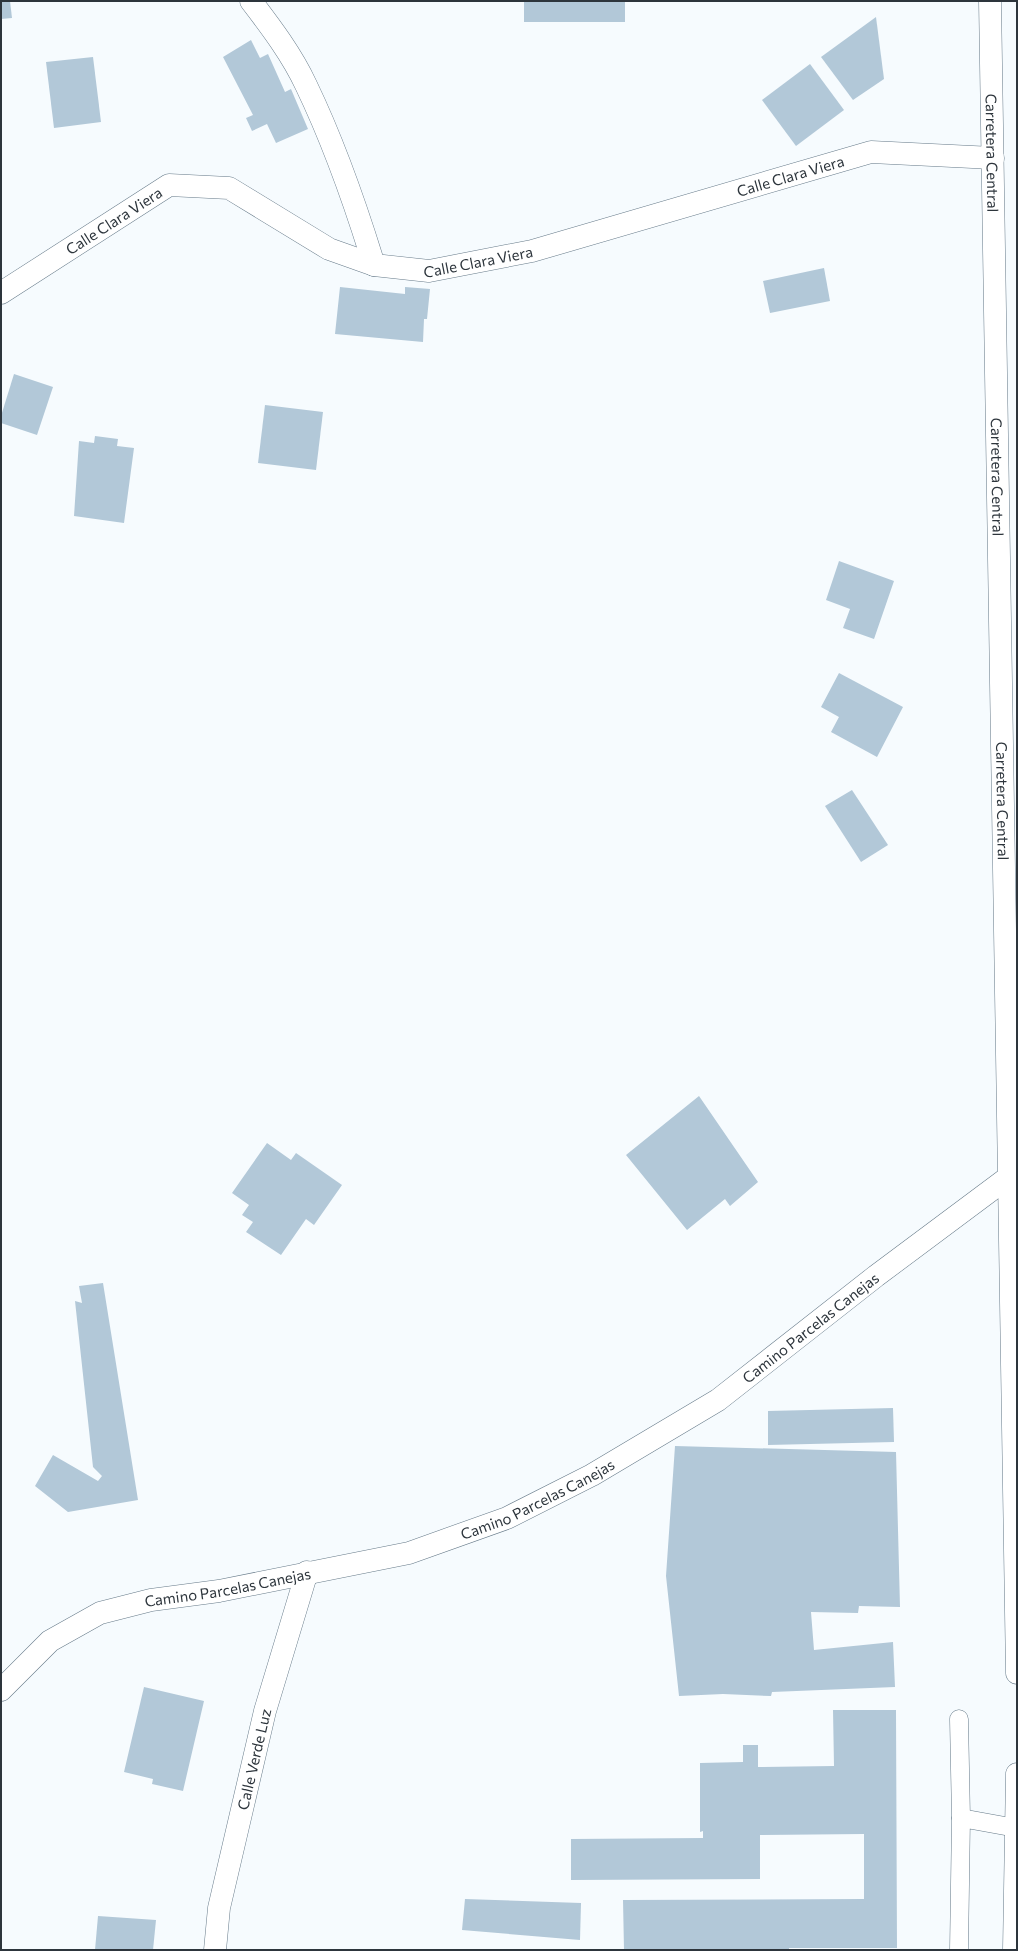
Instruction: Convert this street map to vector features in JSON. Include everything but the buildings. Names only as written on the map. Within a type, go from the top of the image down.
[{"type":"main road","points":[[251,1],[271,27],[306,84],[353,196],[374,265]]},
{"type":"main road","name":"Carretera Central","points":[[990,1],[1013,1176],[1017,1673]]},
{"type":"main road","name":"Calle Clara Viera","points":[[1,294],[169,185],[229,188],[329,249],[374,265],[429,271],[532,251],[871,152],[993,158]]},
{"type":"main road","name":"Camino Parcelas Canejas","points":[[1,1690],[50,1641],[100,1613],[151,1600],[219,1591],[307,1572],[409,1553],[507,1518],[592,1475],[718,1400],[876,1276],[1013,1176]]},
{"type":"main road","name":"Calle Verde Luz","points":[[215,1950],[219,1908],[265,1711],[307,1572]]},
{"type":"main road","points":[[1014,1950],[1017,1774]]},
{"type":"lane","points":[[959,1950],[961,1818],[960,1719]]},
{"type":"lane","points":[[961,1818],[1016,1828]]}]
